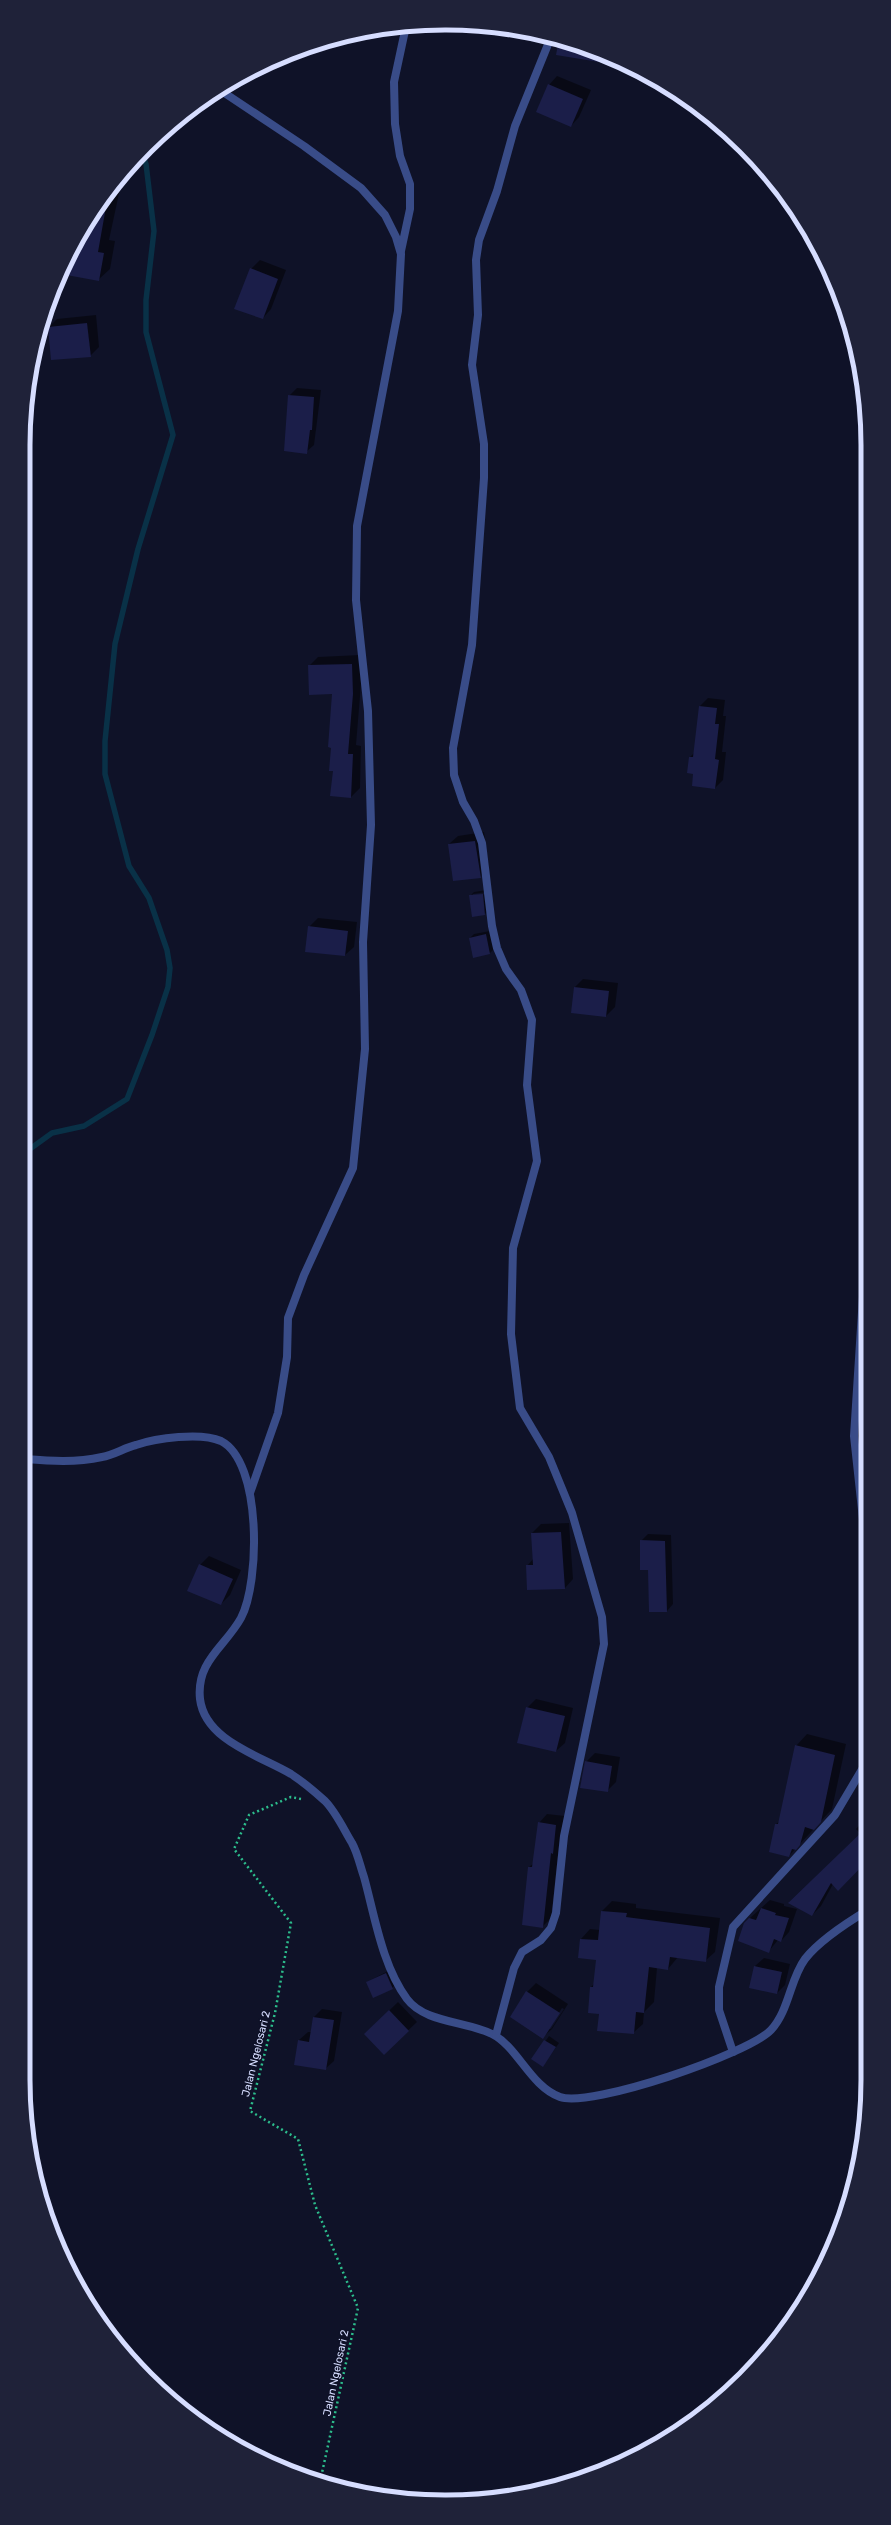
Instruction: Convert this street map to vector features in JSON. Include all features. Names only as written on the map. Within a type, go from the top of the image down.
[{"type":"street","points":[[250,1493],[278,1413],[287,1357],[288,1318],[304,1275],[353,1168],[365,1049],[363,942],[371,826],[368,711],[356,600],[358,526],[398,311],[401,254],[410,210],[410,184],[400,156],[395,124],[394,82],[405,32]]},
{"type":"street","points":[[496,2035],[514,1968],[522,1952],[541,1940],[551,1928],[556,1913],[564,1836],[604,1644],[602,1617],[572,1513],[549,1457],[520,1408],[511,1334],[513,1248],[536,1161],[527,1085],[532,1020],[521,990],[506,969],[497,948],[492,926],[482,843],[474,821],[463,802],[454,775],[453,755],[472,645],[484,478],[484,444],[472,366],[478,315],[476,260],[479,240],[497,191],[515,126],[549,43]]},
{"type":"street","points":[[225,94],[304,146],[361,188],[385,215],[396,237],[401,254]]},
{"type":"street","points":[[861,1328],[854,1436],[861,1501]]},
{"type":"street","points":[[30,1459],[59,1462],[104,1457],[138,1444],[198,1436],[223,1442],[240,1461],[250,1493],[254,1534],[254,1573],[242,1616],[201,1672],[200,1702],[215,1729],[240,1749],[292,1775],[328,1804],[355,1849],[393,1979],[411,2004],[428,2014],[496,2035],[544,2088],[563,2098],[591,2098],[635,2088],[733,2052],[770,2031],[782,2010],[804,1960],[851,1920],[861,1914]]},
{"type":"street","points":[[733,2052],[719,2010],[719,1986],[733,1927],[835,1816],[861,1771]]},
{"type":"path","name":"Jalan Ngelosari 2","points":[[306,1800],[291,1797],[249,1815],[234,1849],[291,1923],[275,2013],[250,2111],[298,2139],[315,2205],[358,2308],[321,2476]]},
{"type":"building","points":[[558,45],[599,60],[599,62],[556,55]]},
{"type":"building","points":[[548,84],[583,99],[571,127],[536,112]]},
{"type":"building","points":[[106,207],[98,252],[104,253],[99,281],[67,275],[86,238]]},
{"type":"building","points":[[250,268],[278,279],[263,319],[234,309]]},
{"type":"building","points":[[87,323],[91,357],[51,360],[48,327]]},
{"type":"building","points":[[288,395],[314,397],[312,430],[310,430],[307,454],[284,451]]},
{"type":"building","points":[[352,664],[353,694],[348,754],[353,754],[351,798],[330,796],[333,771],[329,771],[331,748],[328,747],[332,694],[309,695],[308,665]]},
{"type":"building","points":[[699,706],[717,708],[715,724],[719,724],[715,759],[719,760],[715,789],[692,786],[693,774],[687,773],[689,757],[693,757]]},
{"type":"building","points":[[475,841],[481,878],[453,881],[448,844]]},
{"type":"building","points":[[483,894],[485,915],[472,917],[469,895]]},
{"type":"building","points":[[308,926],[348,931],[345,956],[305,952]]},
{"type":"building","points":[[486,934],[490,954],[473,958],[469,938]]},
{"type":"building","points":[[574,987],[609,991],[606,1017],[571,1013]]},
{"type":"building","points":[[561,1532],[565,1589],[527,1590],[526,1565],[533,1565],[531,1533]]},
{"type":"building","points":[[640,1540],[665,1541],[667,1612],[649,1612],[648,1570],[640,1570]]},
{"type":"building","points":[[199,1564],[233,1579],[221,1605],[187,1591]]},
{"type":"building","points":[[526,1707],[565,1716],[556,1752],[517,1743]]},
{"type":"building","points":[[795,1745],[835,1755],[821,1822],[814,1830],[805,1827],[800,1845],[796,1850],[792,1849],[789,1857],[769,1852],[775,1824],[778,1824]]},
{"type":"building","points":[[585,1761],[612,1766],[608,1792],[580,1788]]},
{"type":"building","points":[[538,1822],[556,1825],[553,1854],[551,1853],[543,1928],[522,1925],[528,1867],[532,1867]]},
{"type":"building","points":[[861,1833],[861,1867],[838,1891],[831,1883],[812,1916],[788,1903]]},
{"type":"building","points":[[761,1908],[776,1913],[775,1915],[789,1918],[781,1942],[774,1939],[769,1953],[738,1941],[744,1923],[749,1918],[756,1920]]},
{"type":"building","points":[[601,1911],[627,1913],[626,1917],[710,1928],[706,1962],[670,1957],[668,1970],[649,1967],[644,2013],[636,2012],[634,2034],[597,2031],[599,2014],[588,2013],[590,1987],[593,1987],[596,1960],[578,1958],[580,1939],[598,1940]]},
{"type":"building","points":[[754,1966],[782,1972],[777,1994],[749,1988]]},
{"type":"building","points":[[386,1973],[393,1989],[373,1998],[366,1982]]},
{"type":"building","points":[[526,1991],[560,2013],[543,2039],[510,2017]]},
{"type":"building","points":[[389,2010],[409,2031],[384,2055],[364,2034]]},
{"type":"building","points":[[313,2017],[334,2020],[326,2070],[294,2065],[298,2040],[309,2042]]},
{"type":"building","points":[[544,2040],[556,2047],[543,2067],[531,2059]]},
{"type":"waterway","points":[[30,1149],[52,1133],[84,1126],[127,1099],[152,1035],[168,987],[170,968],[167,950],[149,898],[129,866],[105,774],[105,741],[115,644],[138,549],[173,435],[146,332],[146,300],[154,231],[144,160]]}]
